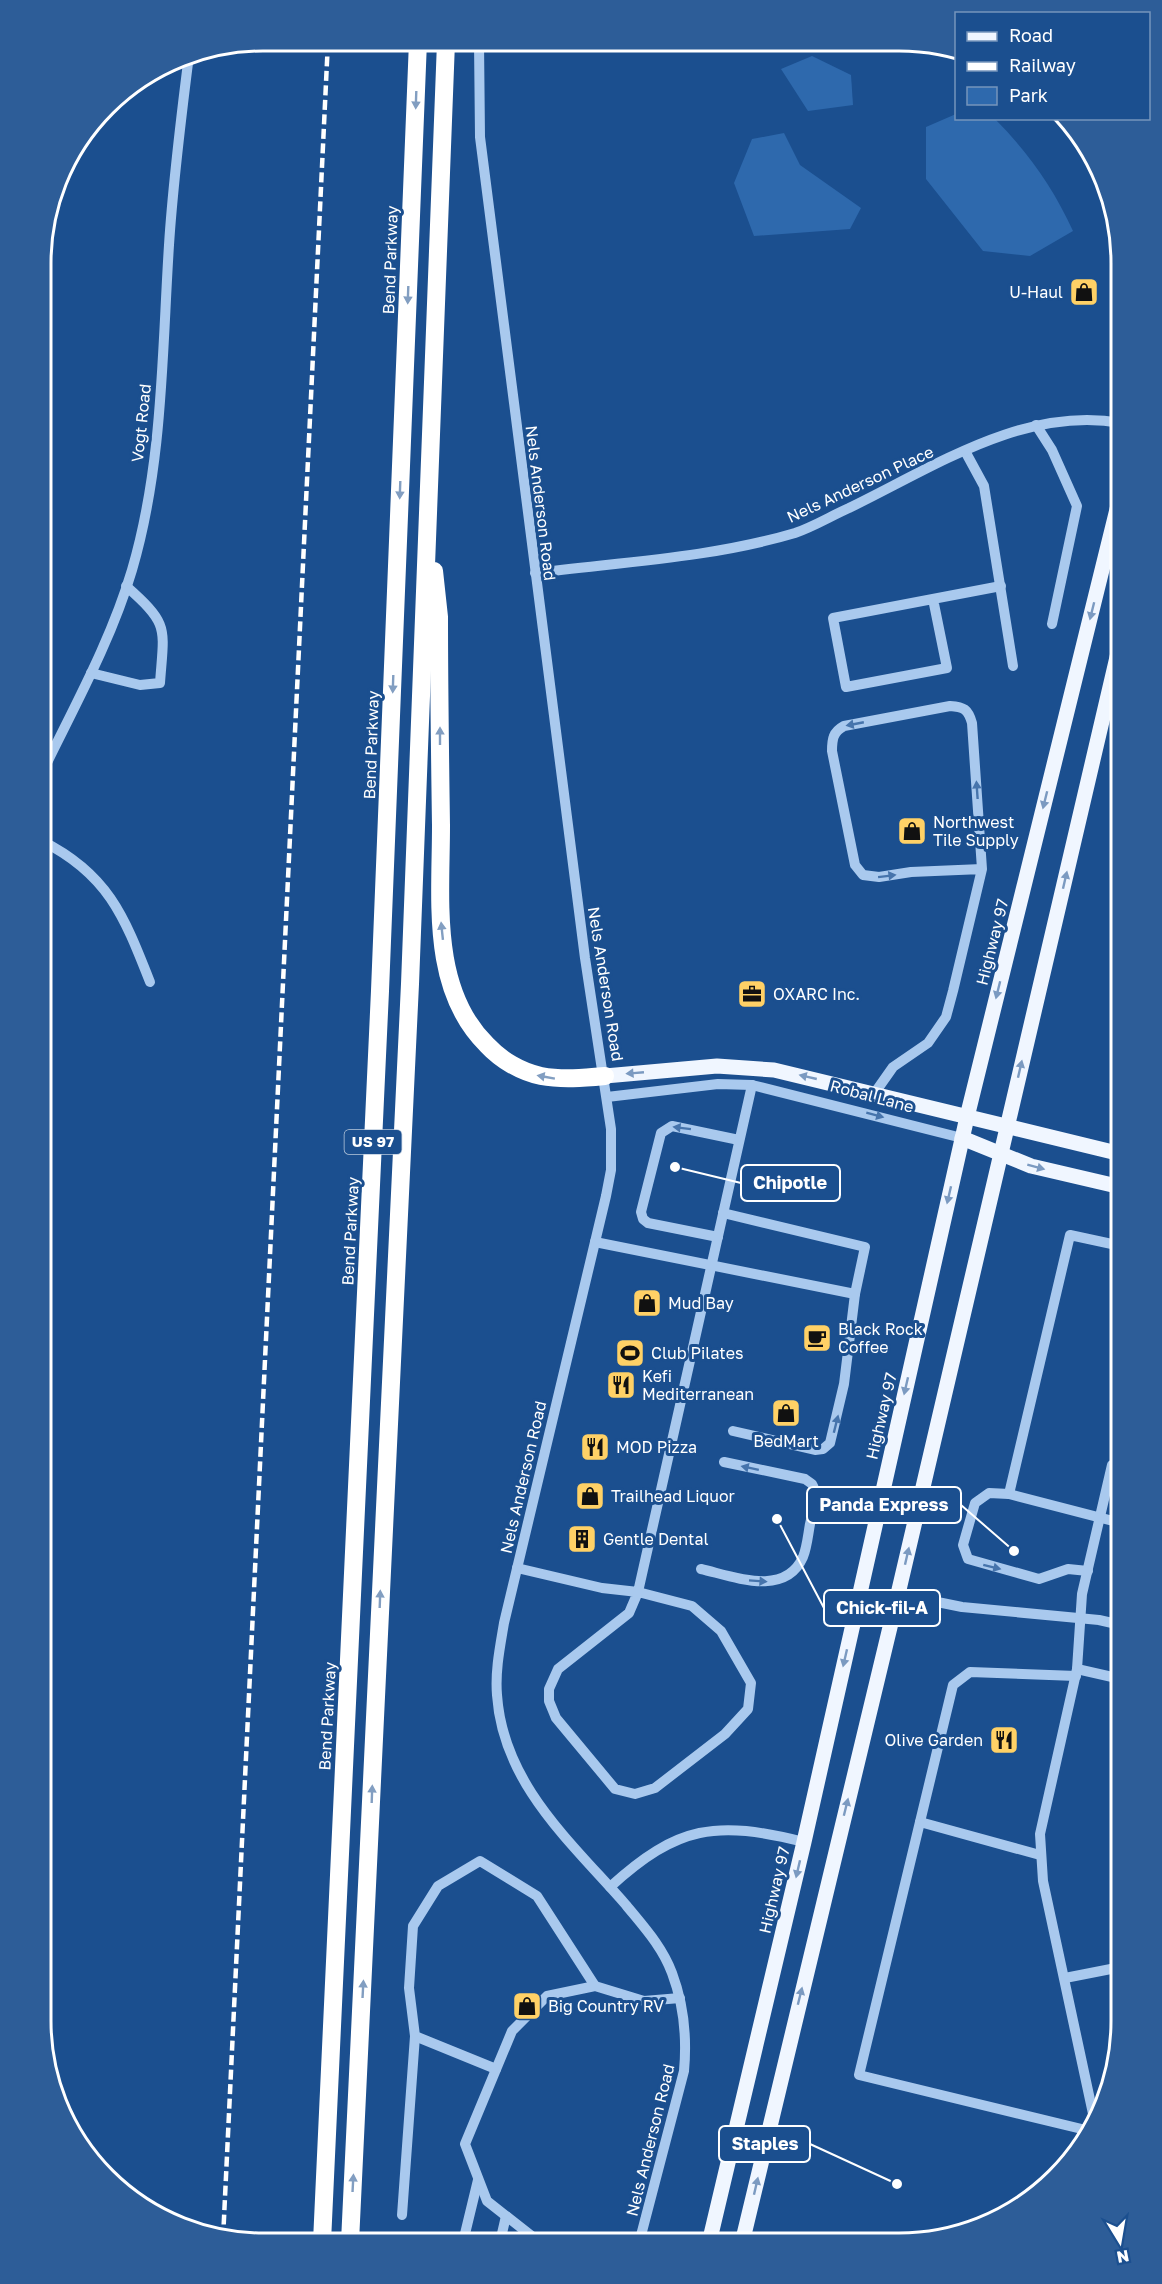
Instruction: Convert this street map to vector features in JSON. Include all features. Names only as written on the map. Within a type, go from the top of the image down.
[{"type":"highway","name":"Bend Parkway","points":[[322,2233],[380,1003],[418,51]]},
{"type":"highway","name":"US 97","points":[[350,2233],[410,984],[446,51]]},
{"type":"highway","points":[[427,508],[439,617],[441,925],[448,978],[465,1020],[495,1054],[527,1072],[548,1077],[605,1076]]},
{"type":"main road","name":"Highway 97","points":[[711,2233],[804,1842],[962,1138],[1111,534]]},
{"type":"main road","points":[[744,2233],[898,1594],[1111,683]]},
{"type":"main road","name":"Robal Lane","points":[[605,1076],[737,1066],[774,1070],[1111,1152]]},
{"type":"main road","name":"Robal Lane","points":[[962,1138],[1031,1166],[1111,1185]]},
{"type":"street","name":"Nels Anderson Road","points":[[479,51],[480,137],[585,958],[605,1076],[612,1138],[610,1170],[595,1242],[517,1568],[496,1666],[500,1720],[509,1749],[530,1794],[610,1887],[661,1951],[672,1971],[680,1998],[686,2047],[684,2072],[642,2233]]},
{"type":"street","name":"Vogt Road","points":[[51,743],[91,673],[115,620],[148,498],[157,427],[175,165],[188,65]]},
{"type":"street","name":"Nels Anderson Place","points":[[535,573],[753,544],[798,532],[965,452],[1036,425],[1082,420],[1111,422]]},
{"type":"street","points":[[1036,425],[1052,450],[1077,506],[1052,624]]},
{"type":"street","points":[[965,452],[984,486],[1013,666]]},
{"type":"street","points":[[91,673],[140,685],[160,683],[164,641],[161,621],[126,586]]},
{"type":"street","points":[[933,599],[947,668],[846,687],[833,618],[1000,586]]},
{"type":"street","points":[[874,1094],[893,1067],[928,1042],[946,1017],[982,869],[972,723],[969,712],[963,707],[950,706],[844,726],[837,730],[832,740],[832,751],[855,865],[863,875],[879,877],[911,872],[982,869]]},
{"type":"street","points":[[51,845],[87,871],[113,898],[150,982]]},
{"type":"street","name":"Robal Lane","points":[[607,1097],[718,1084],[752,1085],[962,1138]]},
{"type":"street","points":[[517,1568],[602,1588],[638,1593],[692,1606],[721,1631],[751,1683],[748,1709],[725,1734],[655,1788],[635,1794],[615,1790],[556,1719],[549,1695],[558,1669],[629,1613],[638,1593],[752,1085]]},
{"type":"street","points":[[718,1238],[648,1224],[641,1212],[661,1133],[672,1126],[740,1140]]},
{"type":"street","points":[[723,1213],[865,1247],[855,1294],[844,1384],[830,1443],[823,1449],[815,1450],[733,1431]]},
{"type":"street","points":[[1009,1494],[1070,1235],[1111,1244]]},
{"type":"street","points":[[595,1242],[855,1294]]},
{"type":"street","points":[[701,1569],[751,1581],[770,1581],[789,1573],[803,1556],[816,1498],[812,1484],[805,1479],[724,1462]]},
{"type":"street","points":[[1092,2108],[1043,1881],[1040,1855],[1043,1818],[1076,1673],[1082,1618],[1082,1594],[1111,1470]]},
{"type":"street","points":[[1088,1571],[1068,1569],[1039,1579],[968,1559],[963,1545],[975,1503],[989,1493],[1009,1494],[1111,1521]]},
{"type":"street","points":[[898,1594],[962,1607],[1082,1618],[1111,1623]]},
{"type":"street","points":[[1082,2129],[859,2075],[953,1685],[970,1672],[1076,1673],[1111,1678]]},
{"type":"street","points":[[920,1822],[1040,1855]]},
{"type":"street","points":[[610,1887],[654,1850],[672,1840],[698,1833],[745,1830],[804,1842]]},
{"type":"street","points":[[402,2215],[415,2036],[409,1988],[413,1926],[438,1886],[480,1861],[537,1896],[595,1986]]},
{"type":"street","points":[[1065,1978],[1111,1969]]},
{"type":"street","points":[[527,2233],[487,2201],[465,2144],[512,2031],[547,1996],[595,1986],[644,2001],[680,1998]]},
{"type":"street","points":[[415,2036],[496,2069]]},
{"type":"street","points":[[465,2233],[478,2180]]},
{"type":"street","points":[[502,2233],[506,2217]]},
{"type":"green space","points":[[812,56],[851,75],[853,105],[808,111],[781,69]]},
{"type":"green space","points":[[955,114],[955,120],[996,120],[1039,172],[1073,231],[1030,256],[983,251],[926,179],[926,127]]},
{"type":"green space","points":[[784,133],[800,165],[861,208],[850,229],[754,236],[734,183],[752,139]]},
{"type":"railway","points":[[223,2229],[328,51]]},
{"type":"place","name":"U-Haul","points":[[1084,292]]},
{"type":"place","name":"Northwest Tile Supply","points":[[912,831]]},
{"type":"place","name":"OXARC Inc.","points":[[752,994]]},
{"type":"place","name":"Chipotle","points":[[675,1167]]},
{"type":"place","name":"Mud Bay","points":[[647,1303]]},
{"type":"place","name":"Black Rock Coffee","points":[[817,1338]]},
{"type":"place","name":"Club Pilates","points":[[630,1353]]},
{"type":"place","name":"Kefi Mediterranean","points":[[621,1385]]},
{"type":"place","name":"BedMart","points":[[786,1413]]},
{"type":"place","name":"MOD Pizza","points":[[595,1447]]},
{"type":"place","name":"Trailhead Liquor","points":[[590,1496]]},
{"type":"place","name":"Chick-fil-A","points":[[777,1519]]},
{"type":"place","name":"Gentle Dental","points":[[582,1539]]},
{"type":"place","name":"Panda Express","points":[[1014,1551]]},
{"type":"place","name":"Olive Garden","points":[[1004,1740]]},
{"type":"place","name":"Big Country RV","points":[[527,2006]]},
{"type":"place","name":"Staples","points":[[897,2184]]}]
